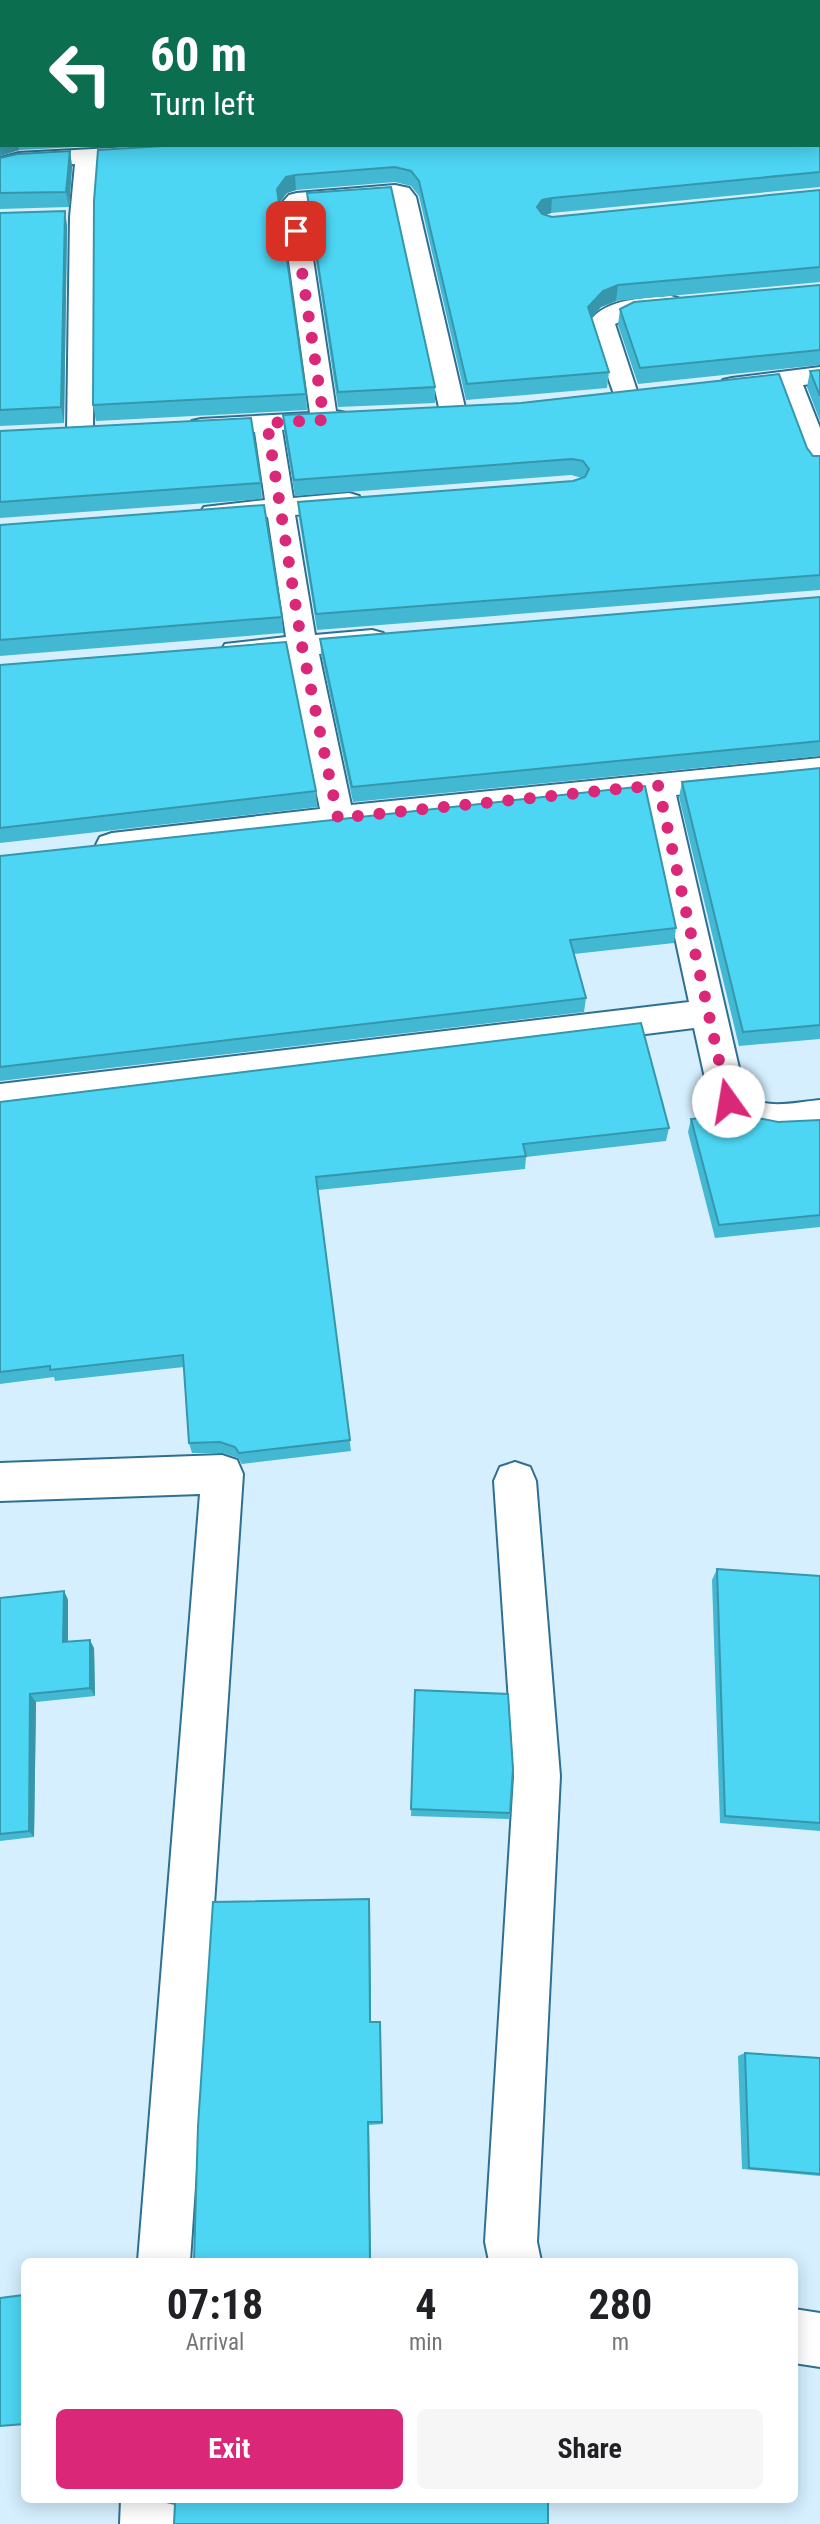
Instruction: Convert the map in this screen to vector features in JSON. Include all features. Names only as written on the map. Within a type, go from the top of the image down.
[{"type":"street","points":[[0,165],[19,160],[170,152]]},
{"type":"street","points":[[80,434],[82,217],[87,157]]},
{"type":"street","points":[[324,420],[293,204],[298,200],[395,192],[404,197],[440,413],[480,411]]},
{"type":"street","points":[[55,218],[82,217]]},
{"type":"street","points":[[653,394],[612,398],[602,323],[612,314],[626,308],[695,302]]},
{"type":"street","points":[[707,388],[820,375]]},
{"type":"street","points":[[788,379],[820,463]]},
{"type":"street","points":[[174,428],[363,417]]},
{"type":"street","points":[[267,423],[302,646],[338,818]]},
{"type":"street","points":[[53,435],[107,432]]},
{"type":"street","points":[[181,515],[376,500]]},
{"type":"street","points":[[206,653],[397,638]]},
{"type":"street","points":[[81,848],[338,818],[820,769]]},
{"type":"street","points":[[658,785],[728,1101],[735,1110],[768,1119],[820,1115]]},
{"type":"street","points":[[0,1099],[707,1013]]},
{"type":"street","points":[[0,1482],[222,1475],[164,2258]]},
{"type":"street","points":[[514,2258],[510,2242],[537,1776],[515,1481]]},
{"type":"street","points":[[798,2337],[820,2340]]},
{"type":"street","points":[[148,2524],[149,2503]]},
{"type":"building","points":[[147,147],[820,147],[820,172],[552,198],[542,200],[537,207],[542,214],[552,217],[820,190],[820,267],[618,285],[603,291],[588,307],[609,372],[467,384],[419,181],[411,171],[395,167],[295,175],[286,177],[277,189],[306,394],[93,405],[94,201],[98,150]]},
{"type":"building","points":[[70,151],[66,192],[0,193],[0,158],[17,154]]},
{"type":"building","points":[[391,187],[435,387],[338,392],[307,193]]},
{"type":"building","points":[[65,211],[61,407],[0,410],[0,213]]},
{"type":"building","points":[[820,285],[820,350],[640,368],[620,309],[634,302]]},
{"type":"building","points":[[820,370],[820,396],[810,371]]},
{"type":"building","points":[[779,374],[807,448],[813,456],[820,456],[820,575],[316,614],[298,502],[573,481],[585,477],[589,469],[583,461],[572,459],[294,480],[283,415],[521,403]]},
{"type":"building","points":[[251,418],[261,483],[0,502],[0,431]]},
{"type":"building","points":[[264,505],[282,617],[0,640],[0,525]]},
{"type":"building","points":[[820,597],[820,741],[352,787],[320,639]]},
{"type":"building","points":[[286,642],[316,791],[0,828],[0,665]]},
{"type":"building","points":[[820,768],[820,1025],[743,1032],[682,782]]},
{"type":"building","points":[[645,786],[676,928],[570,940],[586,998],[0,1067],[0,856]]},
{"type":"building","points":[[641,1023],[669,1128],[523,1144],[526,1156],[316,1177],[350,1440],[239,1453],[235,1447],[220,1442],[189,1443],[183,1355],[50,1370],[50,1366],[0,1372],[0,1102]]},
{"type":"building","points":[[738,1114],[778,1122],[820,1120],[820,1215],[719,1225],[691,1119]]},
{"type":"building","points":[[717,1569],[820,1576],[820,1823],[725,1816]]},
{"type":"building","points":[[64,1591],[63,1642],[90,1640],[90,1688],[30,1694],[29,1831],[0,1834],[0,1598]]},
{"type":"building","points":[[415,1690],[508,1694],[513,1769],[510,1813],[411,1809]]},
{"type":"building","points":[[369,1899],[370,2022],[380,2022],[382,2122],[368,2122],[370,2258],[194,2258],[198,2126],[213,1902]]},
{"type":"building","points":[[745,2053],[820,2058],[820,2174],[749,2168]]},
{"type":"building","points":[[21,2295],[21,2424],[0,2426],[0,2298]]},
{"type":"building","points":[[170,2503],[548,2503],[548,2524],[174,2524],[175,2504]]},
{"type":"route","points":[[296,231],[324,420],[267,423],[302,646],[338,818],[658,785],[728,1101]]}]
